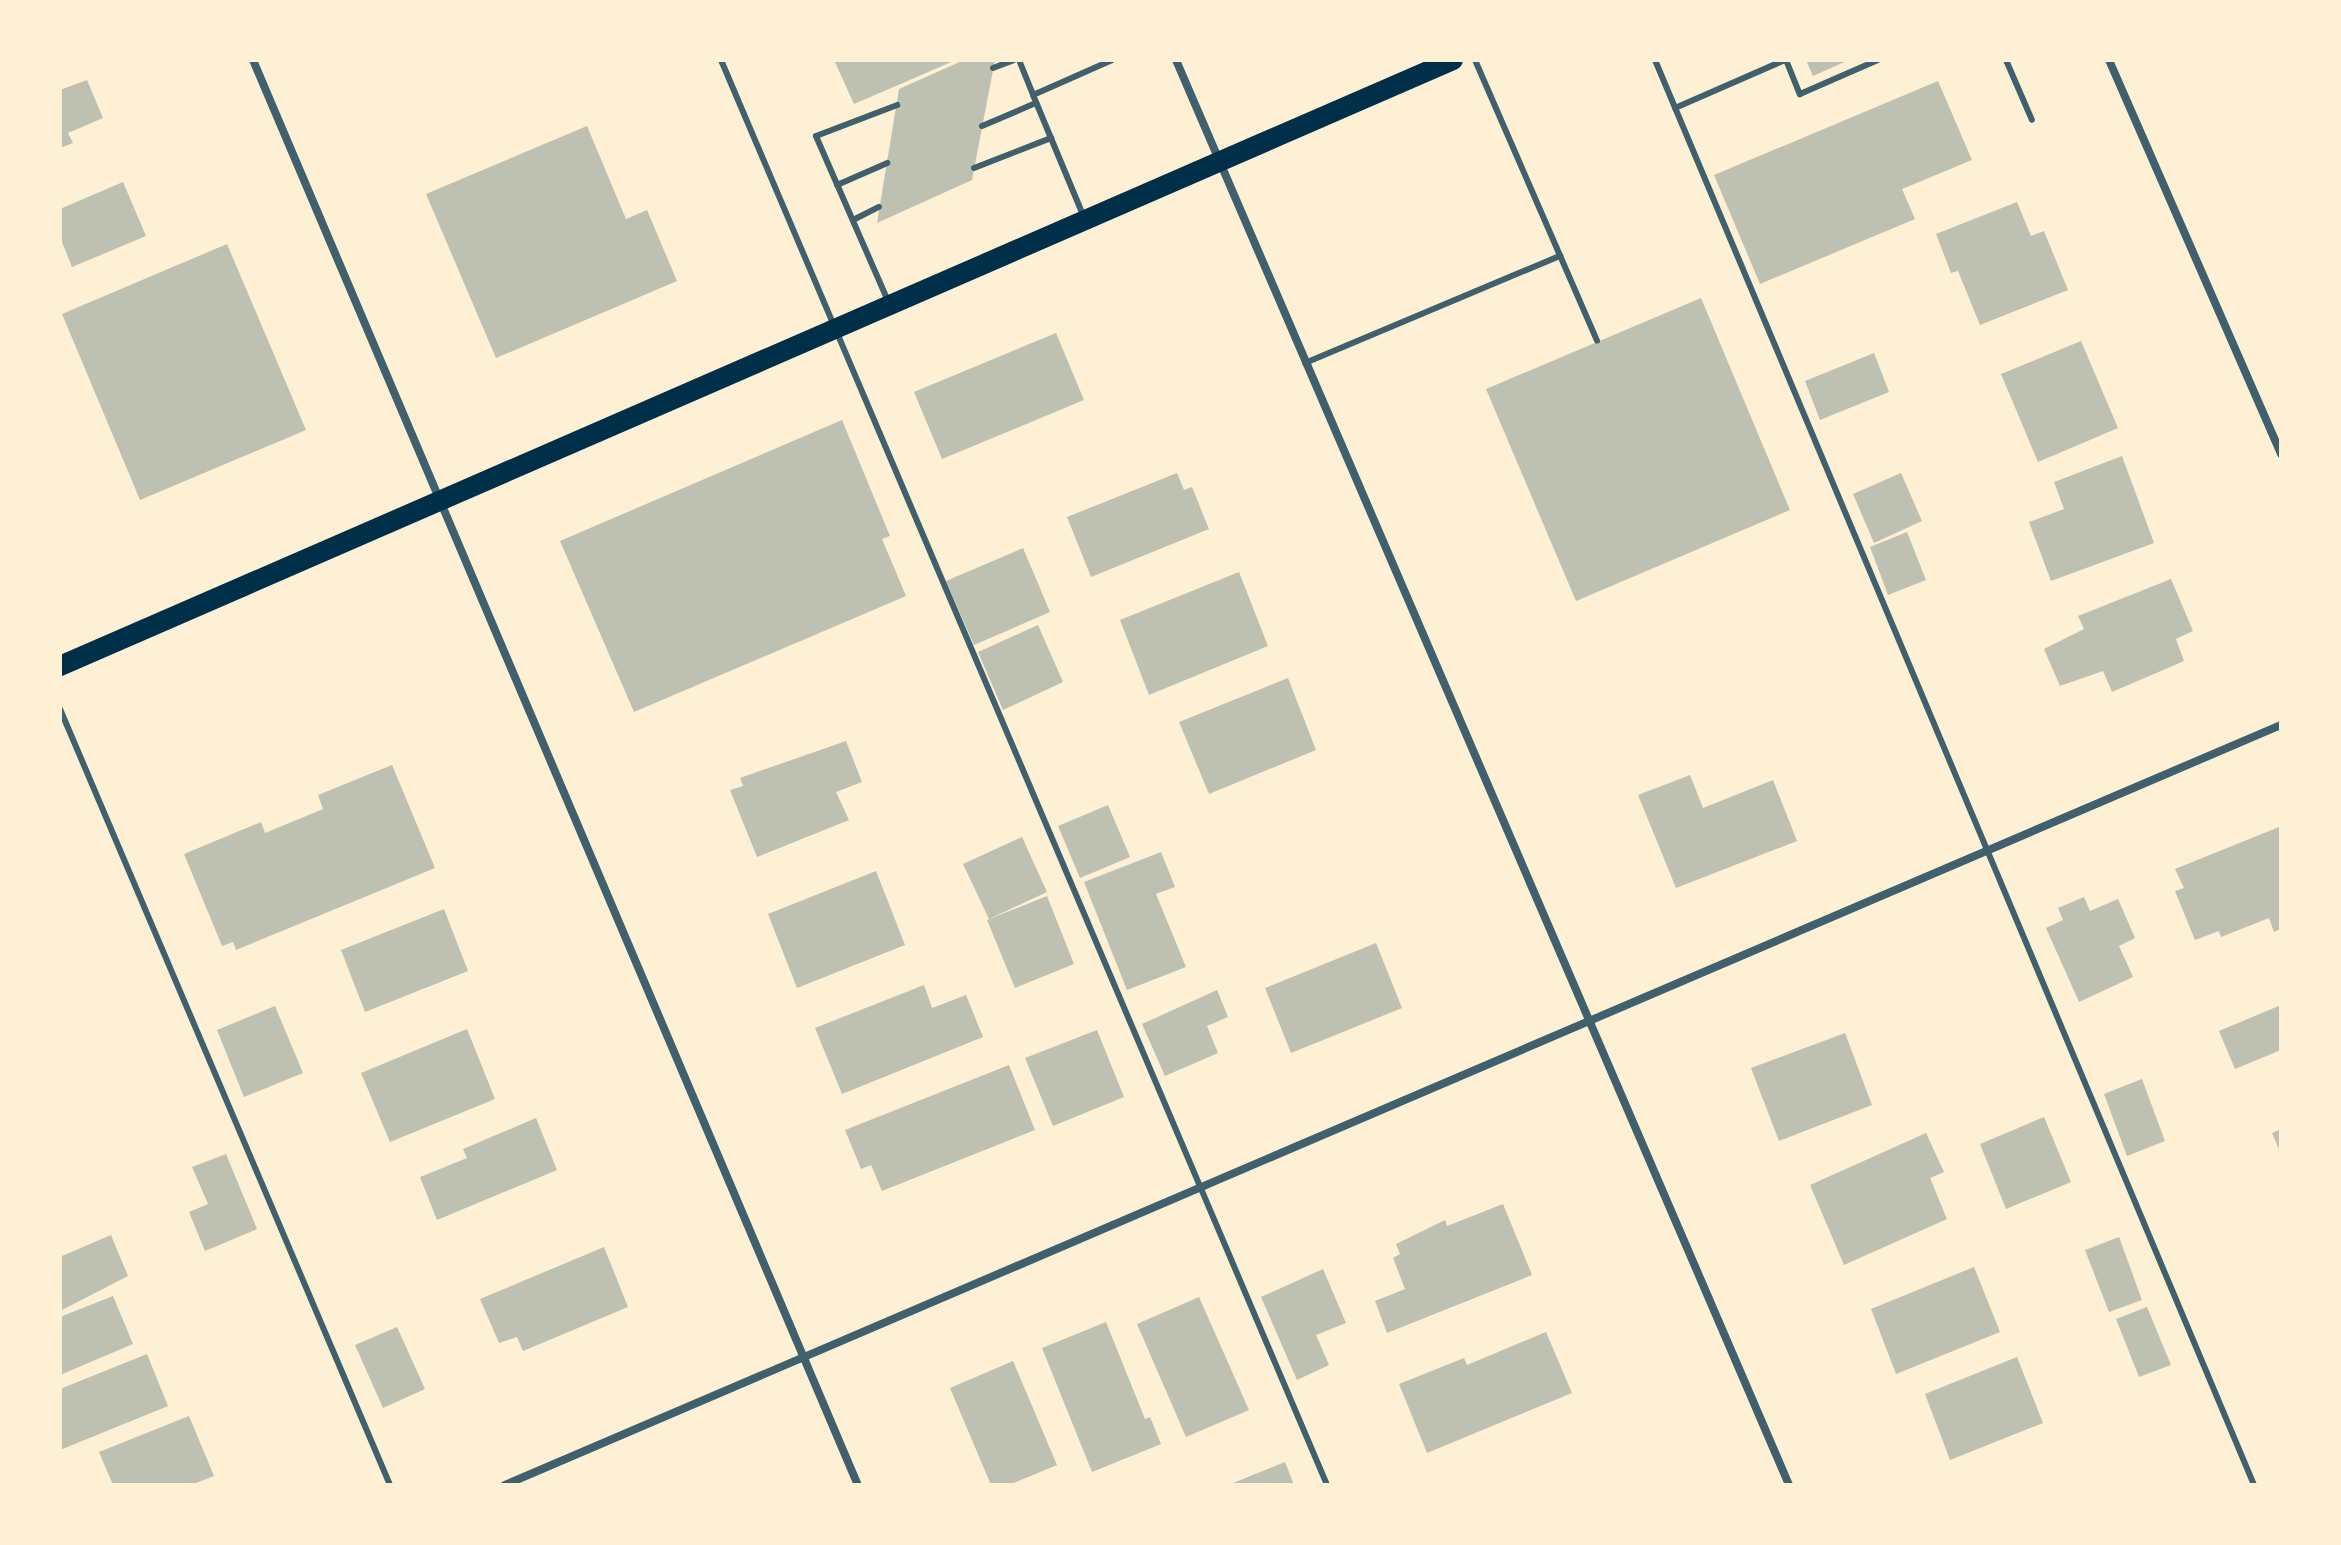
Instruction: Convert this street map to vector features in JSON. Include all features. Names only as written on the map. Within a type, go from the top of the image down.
[{"type":"main road","points":[[60,666],[1453,60]]},
{"type":"street","points":[[253,60],[858,1485]]},
{"type":"street","points":[[1176,60],[1789,1485]]},
{"type":"street","points":[[2109,60],[2281,454]]},
{"type":"street","points":[[505,1485],[804,1360],[2281,725]]},
{"type":"lane","points":[[721,60],[838,327],[1327,1485]]},
{"type":"lane","points":[[993,68],[1017,60],[1084,218]]},
{"type":"lane","points":[[1033,95],[1112,60]]},
{"type":"lane","points":[[1475,60],[1597,341]]},
{"type":"lane","points":[[1655,60],[2254,1485]]},
{"type":"lane","points":[[1675,108],[1785,60],[1800,94],[1878,60]]},
{"type":"lane","points":[[2006,60],[2032,120]]},
{"type":"lane","points":[[982,126],[1036,103]]},
{"type":"lane","points":[[889,304],[816,136],[897,105]]},
{"type":"lane","points":[[974,168],[1051,138]]},
{"type":"lane","points":[[837,185],[887,163]]},
{"type":"lane","points":[[853,220],[879,207]]},
{"type":"lane","points":[[1305,363],[1560,256]]},
{"type":"lane","points":[[60,709],[390,1485]]},
{"type":"building","points":[[834,60],[956,60],[854,104]]},
{"type":"building","points":[[964,60],[995,60],[972,180],[877,223],[899,89]]},
{"type":"building","points":[[1806,60],[1849,60],[1813,76]]},
{"type":"building","points":[[87,80],[103,118],[68,133],[73,143],[60,148],[60,90]]},
{"type":"building","points":[[1938,81],[1972,160],[1902,189],[1915,219],[1760,284],[1714,175]]},
{"type":"building","points":[[587,126],[626,219],[647,210],[677,281],[496,358],[426,194]]},
{"type":"building","points":[[123,182],[146,236],[72,267],[60,237],[60,209]]},
{"type":"building","points":[[2017,202],[2031,236],[2044,231],[2068,290],[1980,325],[1958,271],[1951,273],[1936,234]]},
{"type":"building","points":[[227,244],[306,430],[140,500],[62,314]]},
{"type":"building","points":[[1701,298],[1790,510],[1576,601],[1486,389]]},
{"type":"building","points":[[1056,333],[1084,400],[942,459],[914,392]]},
{"type":"building","points":[[2081,341],[2118,428],[2038,462],[2001,374]]},
{"type":"building","points":[[1874,353],[1889,392],[1820,420],[1805,381]]},
{"type":"building","points":[[842,420],[890,536],[882,539],[906,596],[634,712],[560,541]]},
{"type":"building","points":[[2122,456],[2154,543],[2051,581],[2029,522],[2064,509],[2054,482]]},
{"type":"building","points":[[1177,473],[1184,490],[1192,487],[1209,529],[1091,577],[1067,517]]},
{"type":"building","points":[[1901,473],[1922,521],[1874,543],[1853,494]]},
{"type":"building","points":[[1907,532],[1926,580],[1888,595],[1870,547]]},
{"type":"building","points":[[1023,548],[1050,612],[974,645],[946,581]]},
{"type":"building","points":[[1239,572],[1268,646],[1149,695],[1120,620]]},
{"type":"building","points":[[2171,579],[2193,631],[2176,639],[2184,661],[2112,692],[2103,671],[2060,686],[2044,649],[2084,629],[2078,616]]},
{"type":"building","points":[[1038,625],[1063,682],[1003,710],[978,652]]},
{"type":"building","points":[[1288,678],[1316,750],[1209,794],[1179,722]]},
{"type":"building","points":[[846,741],[862,782],[836,792],[849,820],[757,857],[730,790],[743,786],[740,778]]},
{"type":"building","points":[[392,765],[435,868],[236,950],[233,942],[222,946],[184,854],[261,822],[265,833],[323,809],[318,795]]},
{"type":"building","points":[[1690,775],[1703,808],[1773,780],[1797,841],[1676,888],[1638,795]]},
{"type":"building","points":[[1108,805],[1130,857],[1080,878],[1058,826]]},
{"type":"building","points":[[2279,827],[2281,929],[2274,932],[2269,918],[2221,937],[2219,931],[2195,940],[2175,891],[2184,888],[2175,869]]},
{"type":"building","points":[[1022,837],[1047,892],[989,919],[963,864]]},
{"type":"building","points":[[1161,852],[1175,887],[1156,894],[1186,967],[1127,990],[1084,882]]},
{"type":"building","points":[[876,871],[905,945],[797,988],[768,914]]},
{"type":"building","points":[[1047,896],[1074,964],[1015,988],[987,920]]},
{"type":"building","points":[[2084,897],[2090,911],[2118,899],[2135,938],[2119,946],[2133,977],[2079,1002],[2046,928],[2063,920],[2058,908]]},
{"type":"building","points":[[444,909],[468,971],[365,1012],[341,950]]},
{"type":"building","points":[[1376,943],[1402,1008],[1291,1053],[1265,988]]},
{"type":"building","points":[[924,985],[932,1008],[966,995],[983,1037],[842,1094],[815,1028]]},
{"type":"building","points":[[1217,990],[1228,1017],[1207,1026],[1218,1053],[1165,1076],[1142,1024]]},
{"type":"building","points":[[2281,1005],[2281,1050],[2235,1069],[2219,1031]]},
{"type":"building","points":[[275,1006],[303,1073],[244,1097],[217,1030]]},
{"type":"building","points":[[467,1029],[495,1099],[390,1142],[361,1073]]},
{"type":"building","points":[[1097,1030],[1124,1097],[1053,1126],[1025,1058]]},
{"type":"building","points":[[1845,1033],[1872,1105],[1779,1141],[1751,1068]]},
{"type":"building","points":[[1009,1065],[1035,1130],[882,1191],[871,1165],[861,1169],[845,1130]]},
{"type":"building","points":[[2142,1079],[2165,1141],[2127,1156],[2104,1094]]},
{"type":"building","points":[[2044,1117],[2071,1182],[2006,1209],[1980,1144]]},
{"type":"building","points":[[536,1118],[557,1170],[437,1220],[420,1177],[467,1158],[463,1149]]},
{"type":"building","points":[[2281,1129],[2281,1154],[2272,1133]]},
{"type":"building","points":[[1926,1133],[1944,1172],[1930,1178],[1947,1219],[1844,1265],[1810,1185]]},
{"type":"building","points":[[226,1154],[257,1229],[205,1251],[189,1212],[208,1204],[192,1167]]},
{"type":"building","points":[[1503,1204],[1532,1275],[1387,1333],[1375,1301],[1405,1289],[1393,1258],[1400,1254],[1396,1244],[1445,1220],[1447,1226]]},
{"type":"building","points":[[111,1235],[128,1276],[60,1311],[60,1251],[62,1256]]},
{"type":"building","points":[[2119,1237],[2142,1300],[2109,1312],[2085,1250]]},
{"type":"building","points":[[604,1247],[628,1307],[523,1351],[517,1337],[499,1343],[480,1299]]},
{"type":"building","points":[[1974,1267],[2000,1332],[1896,1374],[1871,1309]]},
{"type":"building","points":[[1323,1269],[1346,1323],[1316,1335],[1329,1365],[1297,1380],[1261,1297]]},
{"type":"building","points":[[113,1296],[133,1344],[60,1375],[60,1317]]},
{"type":"building","points":[[1199,1297],[1249,1410],[1186,1437],[1137,1324]]},
{"type":"building","points":[[2147,1307],[2171,1365],[2139,1377],[2116,1319]]},
{"type":"building","points":[[1106,1322],[1145,1419],[1150,1417],[1161,1444],[1092,1472],[1042,1348]]},
{"type":"building","points":[[397,1327],[425,1389],[383,1408],[355,1345]]},
{"type":"building","points":[[1546,1332],[1572,1393],[1427,1453],[1399,1384],[1464,1358],[1467,1365]]},
{"type":"building","points":[[147,1354],[168,1406],[60,1450],[60,1389]]},
{"type":"building","points":[[2017,1357],[2043,1423],[1950,1460],[1925,1394]]},
{"type":"building","points":[[1013,1361],[1057,1465],[1009,1485],[991,1485],[950,1388]]},
{"type":"building","points":[[189,1416],[214,1476],[191,1485],[113,1485],[99,1452]]},
{"type":"building","points":[[1285,1462],[1294,1485],[1228,1485]]}]
